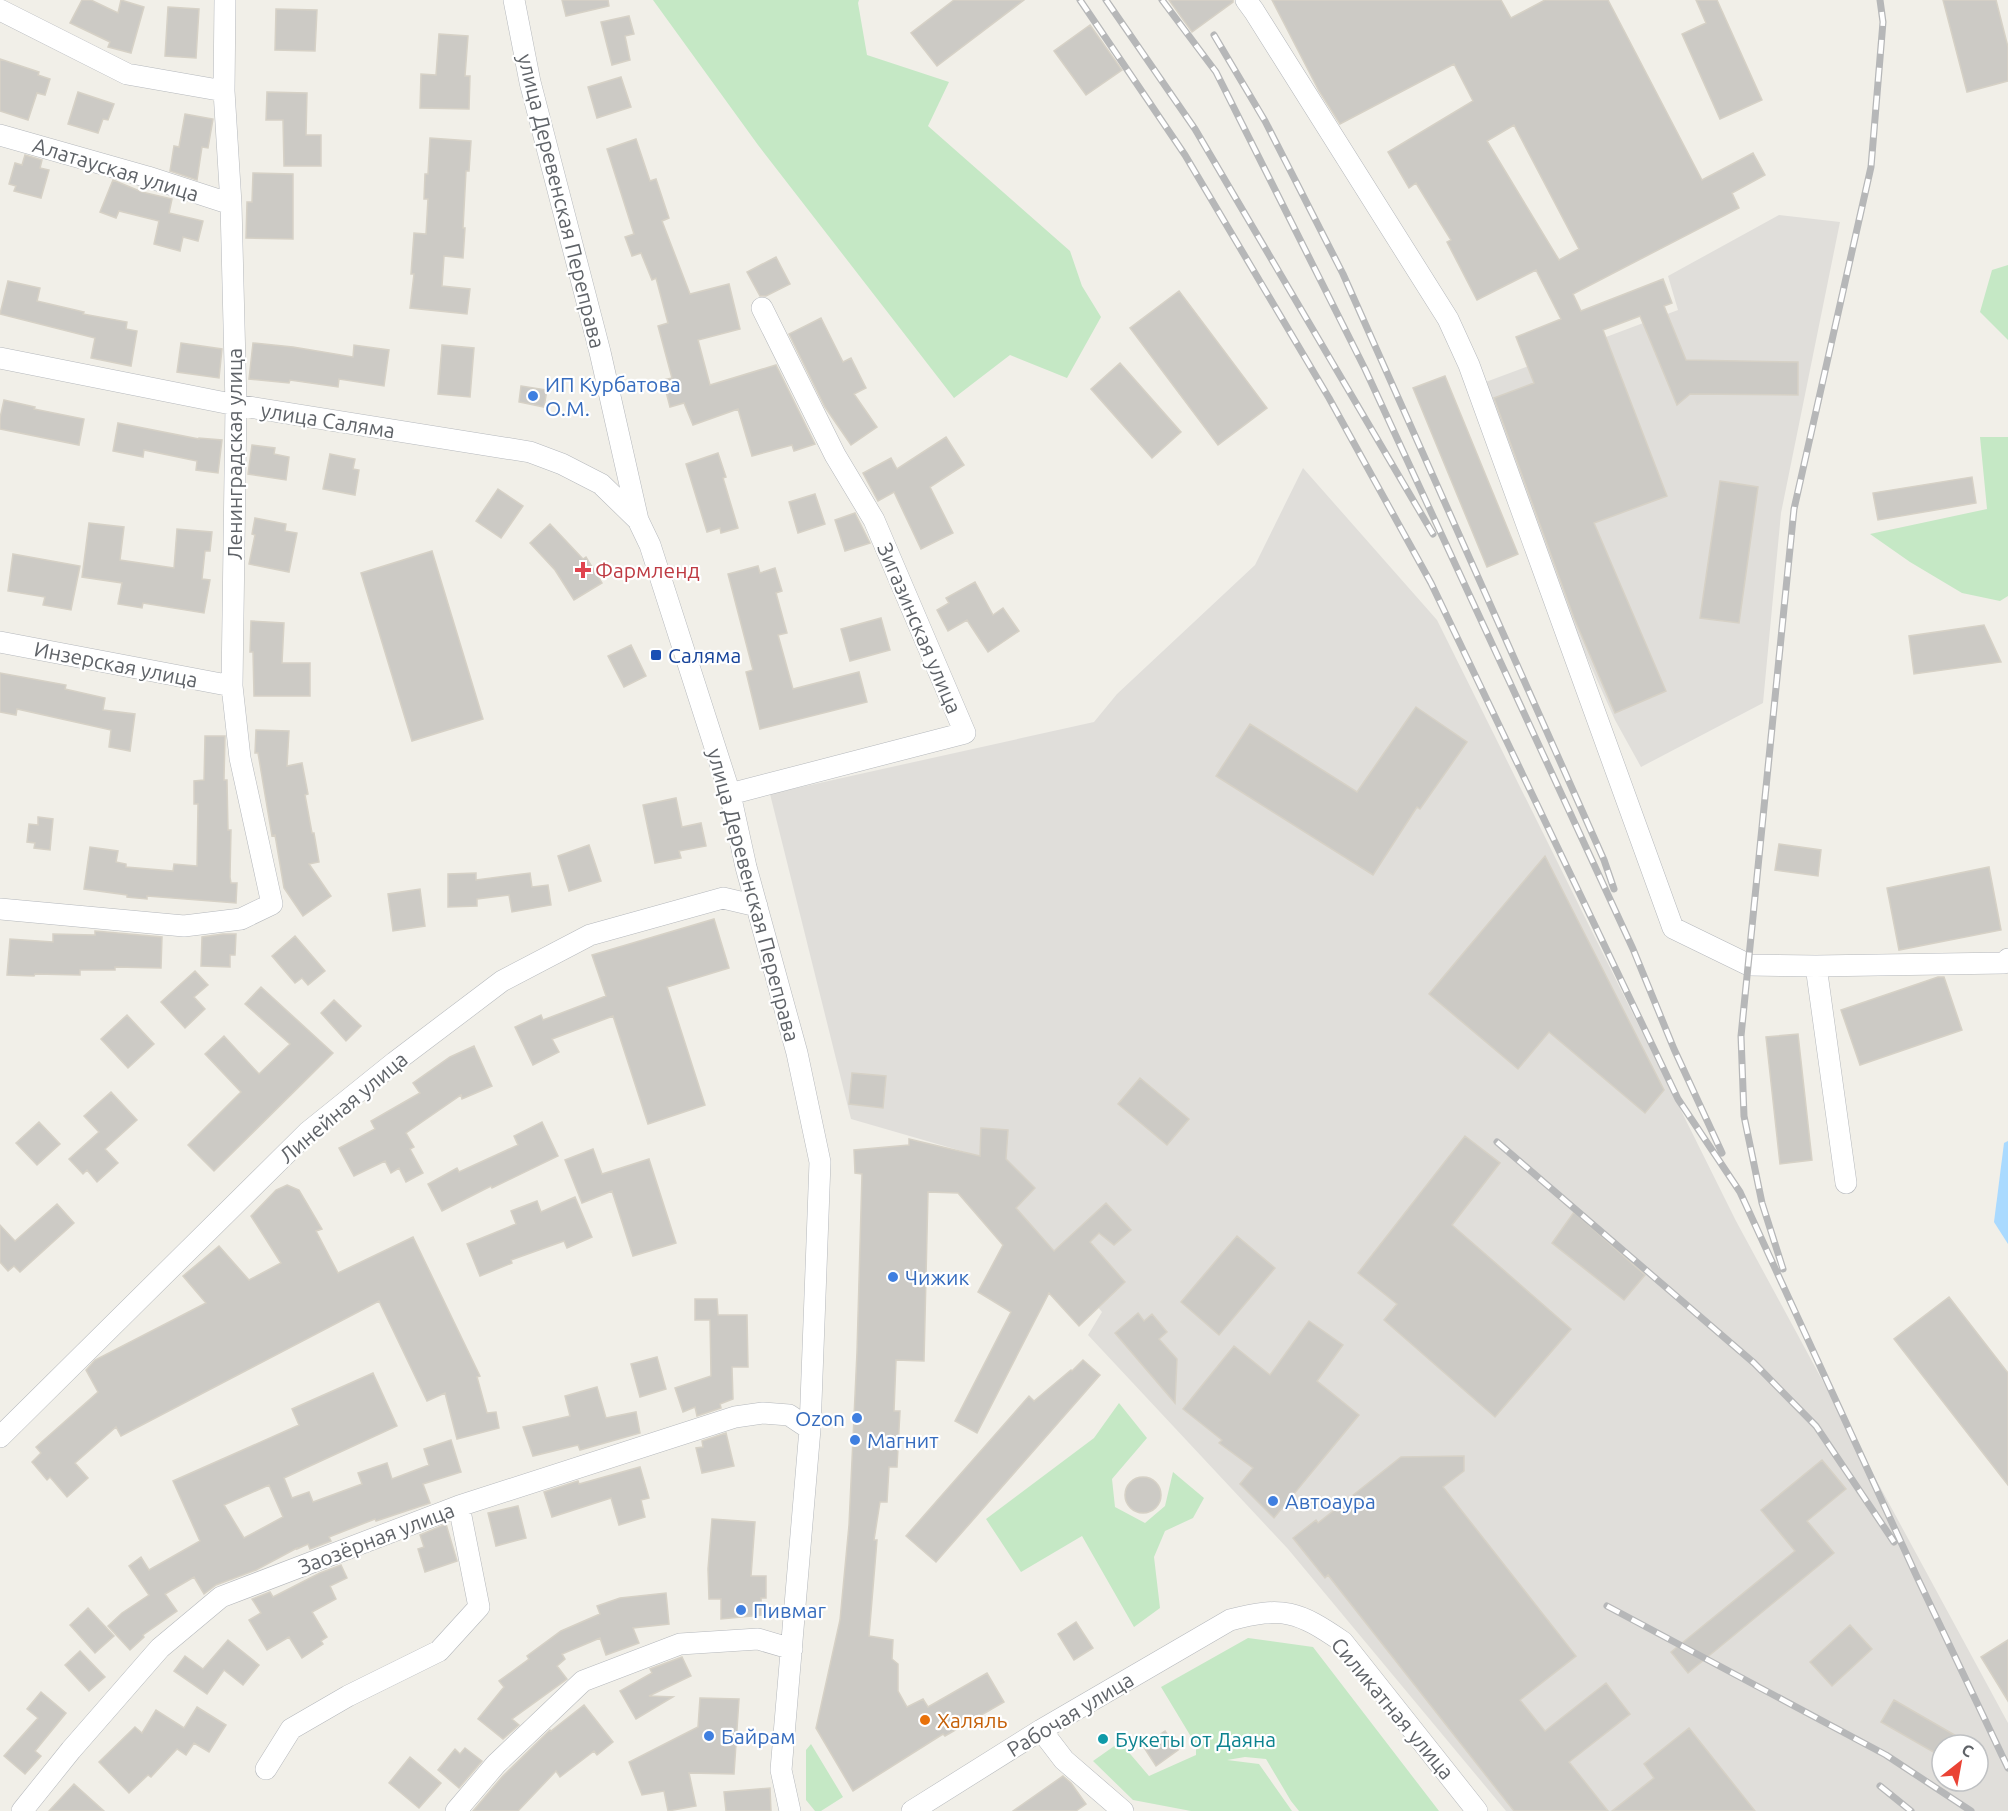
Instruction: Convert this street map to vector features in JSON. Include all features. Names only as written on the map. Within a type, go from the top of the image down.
[{"type":"street","name":"Ленинградская улица","points":[[0,909],[184,926],[242,919],[273,904],[240,758],[232,686],[236,405],[231,204],[224,91],[225,0]]},
{"type":"street","name":"улица Деревенская Переправа","points":[[514,0],[530,82],[600,352],[638,520],[650,545],[730,794],[757,906],[797,1053],[820,1162],[810,1429],[781,1770],[790,1811]]},
{"type":"street","points":[[1246,0],[1448,319],[1473,376],[1673,928],[1749,965],[2004,963],[2008,959]]},
{"type":"street","points":[[0,10],[127,74],[224,91]]},
{"type":"street","name":"Алатауская улица","points":[[0,135],[148,177],[231,204]]},
{"type":"street","name":"Зигазинская улица","points":[[730,794],[965,732],[874,520],[835,455],[762,308]]},
{"type":"street","name":"улица Саляма","points":[[0,358],[236,405],[530,452],[562,464],[601,484],[638,520]]},
{"type":"street","name":"Инзерская улица","points":[[0,642],[232,686]]},
{"type":"street","name":"Линейная улица","points":[[0,1437],[308,1132],[395,1062],[502,981],[590,935],[723,898],[757,906]]},
{"type":"street","points":[[1816,966],[1846,1183]]},
{"type":"street","name":"Заозёрная улица","points":[[22,1811],[71,1750],[160,1648],[220,1597],[459,1506],[735,1416],[763,1413],[789,1415],[810,1429]]},
{"type":"street","points":[[266,1769],[291,1729],[348,1696],[439,1651],[478,1607],[459,1506]]},
{"type":"street","name":"Силикатная улица","points":[[1230,1620],[1256,1613],[1288,1612],[1315,1622],[1343,1642],[1477,1811]]},
{"type":"street","name":"Рабочая улица","points":[[912,1811],[1041,1730],[1230,1620]]},
{"type":"street","points":[[456,1811],[496,1764],[583,1681],[680,1644],[758,1639],[792,1649]]},
{"type":"street","points":[[1041,1730],[1064,1760],[1123,1811]]},
{"type":"shaded area","points":[[1779,215],[1840,222],[1781,513],[1763,703],[1641,767],[1615,720],[1548,570],[1483,383],[1678,310],[1668,276]]},
{"type":"shaded area","points":[[1303,468],[1437,620],[1736,1221],[2008,1723],[2008,1811],[1506,1811],[1288,1549],[1088,1335],[1102,1312],[965,1152],[851,1119],[770,794],[1094,722],[1117,694],[1255,565]]},
{"type":"green space","points":[[653,0],[859,0],[867,55],[949,82],[928,126],[1070,251],[1082,286],[1101,317],[1067,378],[1010,355],[954,398],[758,145]]},
{"type":"green space","points":[[2008,265],[2008,340],[1980,312],[1992,270]]},
{"type":"green space","points":[[1980,437],[2008,437],[2008,596],[2000,601],[1962,593],[1910,562],[1870,534],[1987,509]]},
{"type":"green space","points":[[1119,1403],[1147,1438],[1112,1479],[1115,1507],[1145,1523],[1165,1506],[1173,1472],[1204,1498],[1193,1518],[1165,1531],[1154,1557],[1160,1608],[1134,1627],[1082,1536],[1021,1572],[986,1519],[1094,1438]]},
{"type":"green space","points":[[1248,1638],[1313,1647],[1439,1811],[1299,1811],[1266,1759],[1245,1757],[1227,1760],[1259,1764],[1292,1811],[1191,1811],[1133,1800],[1093,1761],[1120,1742],[1149,1776],[1196,1755],[1196,1745],[1161,1687]]},
{"type":"green space","points":[[811,1744],[843,1797],[821,1811],[815,1811],[806,1800],[806,1750]]},
{"type":"water","points":[[2008,1141],[2008,1244],[1994,1222],[2004,1143]]},
{"type":"building","points":[[82,0],[91,0],[118,13],[121,0],[144,7],[131,53],[108,47],[110,42],[70,23]]},
{"type":"building","points":[[562,0],[608,0],[609,6],[566,16]]},
{"type":"building","points":[[954,0],[1024,0],[937,66],[911,33]]},
{"type":"building","points":[[1169,0],[1233,0],[1233,2],[1192,32]]},
{"type":"building","points":[[1272,0],[1501,0],[1511,18],[1545,0],[1608,0],[1702,180],[1753,153],[1765,175],[1732,193],[1739,208],[1573,294],[1581,311],[1663,279],[1672,303],[1664,306],[1686,360],[1798,362],[1798,395],[1690,394],[1677,405],[1640,316],[1603,330],[1667,496],[1594,523],[1666,691],[1615,713],[1574,618],[1494,398],[1534,383],[1516,337],[1561,319],[1536,270],[1477,300],[1447,242],[1451,240],[1416,183],[1409,188],[1388,152],[1473,101],[1454,64],[1340,124],[1319,91]],"holes":[[[1514,125],[1579,249],[1559,260],[1487,141]]]},
{"type":"building","points":[[1696,0],[1717,0],[1762,100],[1720,119],[1682,34],[1706,23]]},
{"type":"building","points":[[1943,0],[1996,0],[2008,47],[2008,81],[1967,92]]},
{"type":"building","points":[[168,7],[199,9],[196,58],[165,56]]},
{"type":"building","points":[[276,9],[317,10],[315,51],[275,50]]},
{"type":"building","points":[[629,16],[634,34],[625,36],[630,60],[612,65],[601,22]]},
{"type":"building","points":[[1090,25],[1122,70],[1086,95],[1054,51]]},
{"type":"building","points":[[439,34],[468,36],[465,76],[470,76],[469,109],[420,108],[421,74],[436,75]]},
{"type":"building","points":[[0,59],[39,72],[38,75],[50,79],[45,95],[37,93],[28,120],[0,111]]},
{"type":"building","points":[[621,77],[631,107],[597,118],[588,87]]},
{"type":"building","points":[[78,92],[114,104],[108,120],[103,119],[98,133],[68,124]]},
{"type":"building","points":[[267,92],[307,93],[306,135],[321,135],[321,166],[284,166],[283,120],[266,120]]},
{"type":"building","points":[[185,114],[213,119],[208,148],[202,147],[197,180],[170,171],[174,146],[179,147]]},
{"type":"building","points":[[430,138],[471,141],[469,171],[466,171],[463,258],[444,256],[442,286],[470,289],[467,314],[410,308],[414,274],[411,274],[414,233],[426,234],[428,199],[424,199],[425,174],[428,174]]},
{"type":"building","points":[[636,139],[650,181],[656,179],[669,218],[662,221],[690,294],[729,284],[740,329],[698,340],[710,385],[776,365],[815,444],[794,451],[792,445],[752,456],[738,409],[693,425],[684,403],[670,407],[663,380],[672,378],[658,326],[668,323],[656,278],[652,280],[641,253],[632,256],[625,237],[634,234],[607,149]]},
{"type":"building","points":[[25,155],[42,160],[40,168],[49,170],[41,198],[14,191],[16,186],[9,184],[15,163],[22,165]]},
{"type":"building","points":[[253,173],[293,174],[293,239],[246,238],[247,202],[252,202]]},
{"type":"building","points":[[113,180],[142,192],[172,199],[169,213],[203,221],[198,241],[183,237],[180,251],[154,244],[159,221],[119,211],[116,218],[100,212]]},
{"type":"building","points":[[776,257],[790,284],[766,296],[760,296],[747,272]]},
{"type":"building","points":[[8,281],[40,288],[37,301],[84,312],[83,314],[127,322],[126,329],[137,331],[131,366],[91,358],[95,338],[0,314]]},
{"type":"building","points":[[1179,291],[1267,408],[1218,445],[1130,328]]},
{"type":"building","points":[[821,318],[843,362],[851,358],[866,388],[854,394],[877,427],[851,445],[825,407],[789,334]]},
{"type":"building","points":[[181,343],[222,349],[219,378],[177,372]]},
{"type":"building","points":[[253,343],[353,357],[354,345],[389,350],[384,386],[339,379],[338,387],[290,380],[289,383],[249,379]]},
{"type":"building","points":[[442,345],[474,348],[470,397],[438,394]]},
{"type":"building","points":[[1120,363],[1181,432],[1152,458],[1091,389]]},
{"type":"building","points":[[1445,376],[1518,554],[1487,567],[1413,388]]},
{"type":"building","name":"ИП Курбатова О.М.","points":[[521,386],[547,390],[544,407],[519,402]]},
{"type":"building","points":[[4,400],[35,407],[34,409],[84,419],[79,445],[0,429]]},
{"type":"building","points":[[118,423],[199,439],[222,440],[218,473],[196,470],[197,461],[144,450],[143,457],[113,451]]},
{"type":"building","points":[[946,437],[964,465],[930,487],[953,533],[921,549],[894,492],[878,501],[863,473],[891,458],[897,469]]},
{"type":"building","points":[[252,445],[275,448],[274,454],[289,457],[286,480],[248,474]]},
{"type":"building","points":[[718,453],[738,528],[721,533],[720,528],[707,532],[686,464]]},
{"type":"building","points":[[330,454],[355,459],[353,469],[359,470],[355,495],[323,489]]},
{"type":"building","points":[[1972,477],[1976,503],[1878,520],[1873,493]]},
{"type":"building","points":[[1720,481],[1758,487],[1739,623],[1700,618]]},
{"type":"building","points":[[498,489],[523,506],[501,538],[476,521]]},
{"type":"building","points":[[815,494],[825,524],[798,533],[789,502]]},
{"type":"building","points":[[855,513],[870,543],[845,551],[835,520]]},
{"type":"building","points":[[255,518],[286,524],[285,531],[297,533],[289,572],[249,564],[255,535],[252,534]]},
{"type":"building","points":[[89,523],[124,527],[120,560],[174,568],[177,529],[212,532],[210,551],[205,551],[202,579],[210,580],[204,613],[143,603],[142,608],[118,604],[122,583],[82,577]]},
{"type":"building","points":[[550,524],[583,559],[586,557],[602,583],[574,600],[555,570],[530,543]]},
{"type":"building","points":[[432,551],[483,719],[412,741],[361,573]]},
{"type":"building","points":[[13,554],[80,566],[71,610],[43,605],[45,597],[8,591]]},
{"type":"building","points":[[758,566],[760,573],[775,568],[782,591],[776,593],[787,633],[778,635],[793,689],[859,672],[867,702],[760,729],[746,672],[753,670],[728,574]]},
{"type":"building","points":[[975,582],[993,615],[1003,608],[1019,631],[988,652],[967,620],[948,631],[937,610],[949,603],[946,598]]},
{"type":"building","points":[[881,618],[890,650],[850,661],[841,629]]},
{"type":"building","points":[[251,621],[284,623],[282,663],[310,663],[310,696],[254,696],[253,652],[250,652]]},
{"type":"building","points":[[1984,625],[2001,662],[1914,674],[1909,636]]},
{"type":"building","points":[[631,645],[646,676],[624,687],[608,656]]},
{"type":"building","points":[[0,673],[66,685],[65,689],[105,698],[103,710],[135,714],[130,751],[109,747],[111,730],[17,709],[16,715],[0,712]]},
{"type":"building","points":[[1416,707],[1467,742],[1420,809],[1417,807],[1373,875],[1216,776],[1250,724],[1357,792]]},
{"type":"building","points":[[256,730],[289,731],[287,766],[302,763],[308,794],[305,795],[319,862],[309,864],[331,896],[303,916],[284,888],[275,835],[272,836],[258,753],[255,753]]},
{"type":"building","points":[[205,736],[225,736],[224,780],[227,780],[228,830],[231,830],[230,877],[231,883],[237,883],[236,903],[147,896],[147,899],[84,889],[90,847],[118,851],[116,862],[126,864],[126,867],[173,871],[174,864],[197,866],[198,804],[194,804],[194,781],[204,780]]},
{"type":"building","points":[[676,798],[682,827],[701,823],[706,846],[679,851],[681,858],[655,863],[643,805]]},
{"type":"building","points":[[38,817],[53,819],[50,850],[34,848],[35,843],[27,842],[29,824],[38,825]]},
{"type":"building","points":[[1779,844],[1821,850],[1818,876],[1775,870]]},
{"type":"building","points":[[589,845],[601,881],[569,891],[558,856]]},
{"type":"building","points":[[1545,856],[1664,1090],[1645,1113],[1549,1032],[1518,1069],[1429,994]]},
{"type":"building","points":[[1989,867],[2001,930],[1899,950],[1887,888]]},
{"type":"building","points":[[476,873],[476,880],[530,873],[532,887],[548,885],[551,905],[512,912],[509,895],[477,899],[477,906],[448,907],[448,874]]},
{"type":"building","points":[[420,889],[425,926],[393,931],[388,894]]},
{"type":"building","points":[[714,919],[729,968],[667,987],[705,1105],[648,1124],[613,1016],[552,1039],[559,1052],[533,1065],[515,1027],[541,1015],[543,1020],[606,996],[592,955]]},
{"type":"building","points":[[95,931],[162,937],[161,968],[115,967],[115,970],[80,970],[80,975],[7,975],[10,939],[53,942],[53,934],[95,935]]},
{"type":"building","points":[[236,934],[235,955],[230,955],[230,967],[201,966],[202,937]]},
{"type":"building","points":[[295,936],[325,971],[308,985],[302,978],[295,983],[272,956]]},
{"type":"building","points":[[195,971],[208,985],[194,997],[205,1009],[185,1028],[161,1002]]},
{"type":"building","points":[[1938,977],[1944,977],[1962,1030],[1860,1065],[1841,1010]]},
{"type":"building","points":[[261,987],[333,1053],[214,1171],[188,1145],[241,1092],[205,1054],[224,1036],[259,1074],[290,1044],[245,1004]]},
{"type":"building","points":[[334,1000],[361,1026],[346,1041],[321,1013]]},
{"type":"building","points":[[127,1015],[154,1044],[128,1068],[101,1039]]},
{"type":"building","points":[[1798,1034],[1812,1160],[1780,1164],[1766,1037]]},
{"type":"building","points":[[474,1046],[492,1086],[462,1099],[461,1095],[406,1133],[414,1147],[410,1149],[423,1173],[406,1182],[399,1168],[391,1173],[385,1161],[354,1176],[339,1148],[375,1129],[371,1121],[420,1093],[413,1083],[450,1057]]},
{"type":"building","points":[[852,1073],[886,1076],[883,1108],[849,1104]]},
{"type":"building","points":[[1140,1078],[1189,1119],[1167,1145],[1118,1104]]},
{"type":"building","points":[[111,1092],[137,1120],[105,1149],[118,1163],[97,1182],[87,1170],[83,1174],[69,1159],[99,1132],[84,1116]]},
{"type":"building","points":[[39,1122],[60,1144],[37,1165],[16,1143]]},
{"type":"building","points":[[542,1122],[558,1156],[442,1211],[428,1184],[457,1168],[459,1172],[518,1145],[514,1136]]},
{"type":"building","points":[[981,1128],[1008,1130],[1006,1159],[1035,1188],[1016,1208],[1054,1251],[1106,1203],[1131,1230],[1114,1245],[1099,1233],[1090,1242],[1125,1282],[1079,1326],[1049,1293],[977,1433],[955,1421],[1011,1312],[978,1292],[1003,1245],[958,1193],[928,1192],[924,1361],[896,1360],[894,1411],[900,1411],[897,1467],[889,1467],[887,1502],[880,1502],[874,1540],[877,1540],[869,1636],[893,1640],[892,1659],[898,1664],[898,1691],[907,1707],[923,1699],[928,1707],[987,1673],[1004,1702],[945,1736],[943,1734],[853,1791],[816,1728],[840,1620],[849,1525],[862,1174],[855,1173],[854,1150],[909,1145],[909,1139],[980,1156]]},
{"type":"building","points":[[1465,1136],[1500,1163],[1452,1225],[1571,1329],[1495,1417],[1384,1320],[1397,1304],[1358,1273]]},
{"type":"building","points":[[593,1149],[602,1174],[649,1159],[676,1243],[633,1256],[612,1191],[582,1203],[565,1160]]},
{"type":"building","points":[[287,1185],[299,1190],[322,1229],[316,1231],[338,1273],[413,1237],[480,1376],[477,1377],[487,1413],[496,1412],[499,1428],[457,1439],[445,1393],[427,1401],[379,1301],[121,1436],[116,1427],[75,1463],[88,1478],[67,1497],[50,1477],[47,1480],[32,1462],[41,1453],[36,1447],[98,1392],[86,1370],[95,1360],[206,1303],[183,1276],[219,1246],[249,1280],[281,1263],[251,1216],[276,1190]]},
{"type":"building","points":[[575,1197],[592,1237],[567,1248],[564,1241],[511,1260],[512,1263],[480,1276],[467,1244],[516,1224],[511,1211],[537,1201],[541,1212]]},
{"type":"building","points":[[57,1204],[74,1223],[20,1272],[14,1266],[8,1271],[0,1262],[0,1225],[15,1241]]},
{"type":"building","points":[[1574,1212],[1645,1275],[1624,1300],[1552,1243]]},
{"type":"building","points":[[1237,1236],[1275,1268],[1219,1335],[1181,1302]]},
{"type":"building","points":[[1949,1297],[2008,1373],[2008,1485],[1894,1339]]},
{"type":"building","points":[[695,1299],[717,1299],[718,1315],[747,1315],[748,1367],[732,1367],[733,1399],[720,1404],[721,1408],[697,1416],[695,1407],[683,1412],[675,1388],[711,1376],[710,1320],[695,1320]]},
{"type":"building","points":[[1138,1313],[1144,1321],[1152,1314],[1167,1332],[1159,1339],[1177,1359],[1175,1403],[1115,1333]]},
{"type":"building","points":[[1309,1321],[1343,1345],[1317,1381],[1359,1415],[1274,1518],[1240,1484],[1253,1468],[1219,1443],[1222,1440],[1183,1409],[1234,1346],[1270,1375]]},
{"type":"building","points":[[657,1357],[666,1389],[640,1397],[631,1364]]},
{"type":"building","points":[[1083,1360],[1100,1375],[936,1562],[906,1536],[1029,1396],[1034,1401]]},
{"type":"building","points":[[373,1373],[397,1426],[284,1478],[292,1498],[309,1492],[313,1502],[362,1484],[358,1473],[387,1463],[392,1479],[429,1465],[424,1449],[451,1440],[461,1472],[423,1484],[430,1503],[376,1521],[375,1519],[329,1537],[331,1541],[310,1549],[308,1544],[297,1548],[256,1570],[216,1585],[204,1594],[194,1577],[165,1594],[177,1611],[143,1635],[144,1637],[130,1650],[108,1626],[122,1613],[149,1595],[129,1566],[141,1557],[149,1570],[200,1541],[173,1481],[299,1425],[292,1409]],"holes":[[[269,1485],[283,1517],[244,1538],[224,1505]]]},
{"type":"building","points":[[597,1387],[606,1418],[636,1412],[640,1433],[580,1450],[578,1445],[533,1456],[523,1427],[570,1416],[565,1396]]},
{"type":"building","points":[[726,1433],[734,1466],[702,1473],[696,1448],[703,1447],[702,1441]]},
{"type":"building","points":[[1464,1456],[1464,1471],[1443,1487],[1576,1656],[1520,1700],[1545,1731],[1606,1683],[1630,1714],[1569,1762],[1608,1811],[1514,1811],[1328,1575],[1325,1578],[1293,1538],[1316,1520],[1318,1523],[1401,1457]]},
{"type":"building","points":[[1822,1460],[1846,1489],[1807,1521],[1834,1553],[1688,1673],[1671,1652],[1795,1551],[1761,1510]]},
{"type":"building","points":[[640,1467],[649,1498],[641,1500],[645,1517],[619,1525],[611,1498],[552,1517],[544,1492],[578,1481],[579,1484]]},
{"type":"building","points":[[1143,1477],[1156,1482],[1161,1495],[1156,1508],[1143,1513],[1130,1508],[1125,1495],[1130,1482]]},
{"type":"building","points":[[518,1506],[526,1538],[496,1546],[488,1513]]},
{"type":"building","points":[[712,1519],[755,1522],[751,1576],[766,1576],[766,1598],[761,1598],[762,1615],[721,1619],[721,1599],[709,1599],[708,1569]]},
{"type":"building","points":[[446,1524],[457,1561],[425,1572],[418,1549],[424,1547],[420,1535]]},
{"type":"building","points":[[341,1565],[347,1578],[330,1586],[336,1599],[312,1612],[327,1637],[321,1641],[323,1644],[302,1658],[289,1637],[267,1650],[249,1620],[261,1613],[252,1599],[270,1592],[273,1597]]},
{"type":"building","points":[[666,1593],[669,1624],[633,1628],[639,1643],[606,1655],[600,1638],[562,1654],[565,1659],[557,1666],[567,1679],[512,1719],[519,1725],[503,1739],[478,1719],[504,1687],[499,1681],[529,1659],[527,1656],[561,1631],[600,1614],[597,1606],[620,1598]]},
{"type":"building","points":[[88,1608],[114,1636],[95,1653],[70,1625]]},
{"type":"building","points":[[1076,1622],[1093,1648],[1074,1660],[1058,1634]]},
{"type":"building","points":[[1850,1625],[1872,1649],[1832,1686],[1810,1662]]},
{"type":"building","points":[[228,1640],[259,1665],[243,1685],[224,1670],[207,1694],[174,1671],[185,1656],[203,1669]]},
{"type":"building","points":[[2008,1640],[2008,1701],[1981,1657]]},
{"type":"building","points":[[80,1651],[105,1677],[89,1691],[65,1665]]},
{"type":"building","points":[[682,1657],[691,1676],[649,1696],[673,1697],[636,1719],[620,1691],[652,1673],[650,1669]]},
{"type":"building","points":[[41,1692],[66,1713],[35,1751],[41,1756],[25,1774],[4,1756],[38,1718],[27,1709]]},
{"type":"building","name":"Байрам","points":[[700,1698],[739,1699],[734,1774],[689,1773],[696,1806],[668,1811],[664,1791],[642,1795],[629,1762],[698,1727]]},
{"type":"building","points":[[1894,1700],[1951,1733],[1930,1733],[1930,1750],[1881,1722]]},
{"type":"building","points":[[584,1705],[613,1742],[597,1755],[594,1751],[560,1777],[556,1771],[518,1811],[473,1811],[502,1777],[550,1730]]},
{"type":"building","points":[[197,1707],[226,1725],[209,1752],[194,1743],[186,1755],[177,1749],[151,1777],[148,1775],[129,1793],[99,1762],[135,1727],[142,1733],[156,1710],[184,1728]]},
{"type":"building","points":[[1689,1728],[1755,1811],[1612,1811],[1654,1778],[1644,1764]]},
{"type":"building","points":[[1165,1731],[1178,1750],[1156,1766],[1143,1746]]},
{"type":"building","points":[[465,1748],[482,1761],[459,1788],[438,1770],[455,1749],[460,1754]]},
{"type":"building","points":[[410,1757],[441,1783],[419,1808],[389,1783]]},
{"type":"building","points":[[1063,1776],[1086,1804],[1076,1811],[1013,1811]]},
{"type":"building","points":[[74,1784],[104,1811],[49,1811]]},
{"type":"building","points":[[770,1788],[771,1811],[726,1811],[724,1792]]},
{"type":"railway","points":[[1080,0],[1185,155],[1329,398],[1431,583],[1678,1099],[1740,1192],[1917,1577],[2008,1768]]},
{"type":"railway","points":[[1106,0],[1195,129],[1433,534]]},
{"type":"railway","points":[[1162,0],[1216,72],[1365,369],[1633,949],[1674,1049],[1722,1153]]},
{"type":"railway","points":[[1783,1269],[1762,1203],[1744,1116],[1741,1036],[1794,509],[1871,167],[1883,22],[1880,0]]},
{"type":"railway","points":[[1214,35],[1265,121],[1343,274],[1604,860],[1614,889]]},
{"type":"railway","points":[[1497,1142],[1754,1363],[1816,1426],[1894,1542]]},
{"type":"railway","points":[[1607,1606],[1886,1755],[1971,1811]]},
{"type":"railway","points":[[1880,1786],[1911,1811]]},
{"type":"place","name":"ИП Курбатова О.М.","points":[[533,396]]},
{"type":"place","name":"Фармленд","points":[[583,570]]},
{"type":"place","name":"Саляма","points":[[656,655]]},
{"type":"place","name":"Чижик","points":[[893,1277]]},
{"type":"place","name":"Ozon","points":[[857,1418]]},
{"type":"place","name":"Магнит","points":[[855,1440]]},
{"type":"place","name":"Автоаура","points":[[1273,1501]]},
{"type":"place","name":"Пивмаг","points":[[741,1610]]},
{"type":"place","name":"Халяль","points":[[925,1720]]},
{"type":"place","name":"Байрам","points":[[709,1736]]},
{"type":"place","name":"Букеты от Даяна","points":[[1103,1739]]}]
